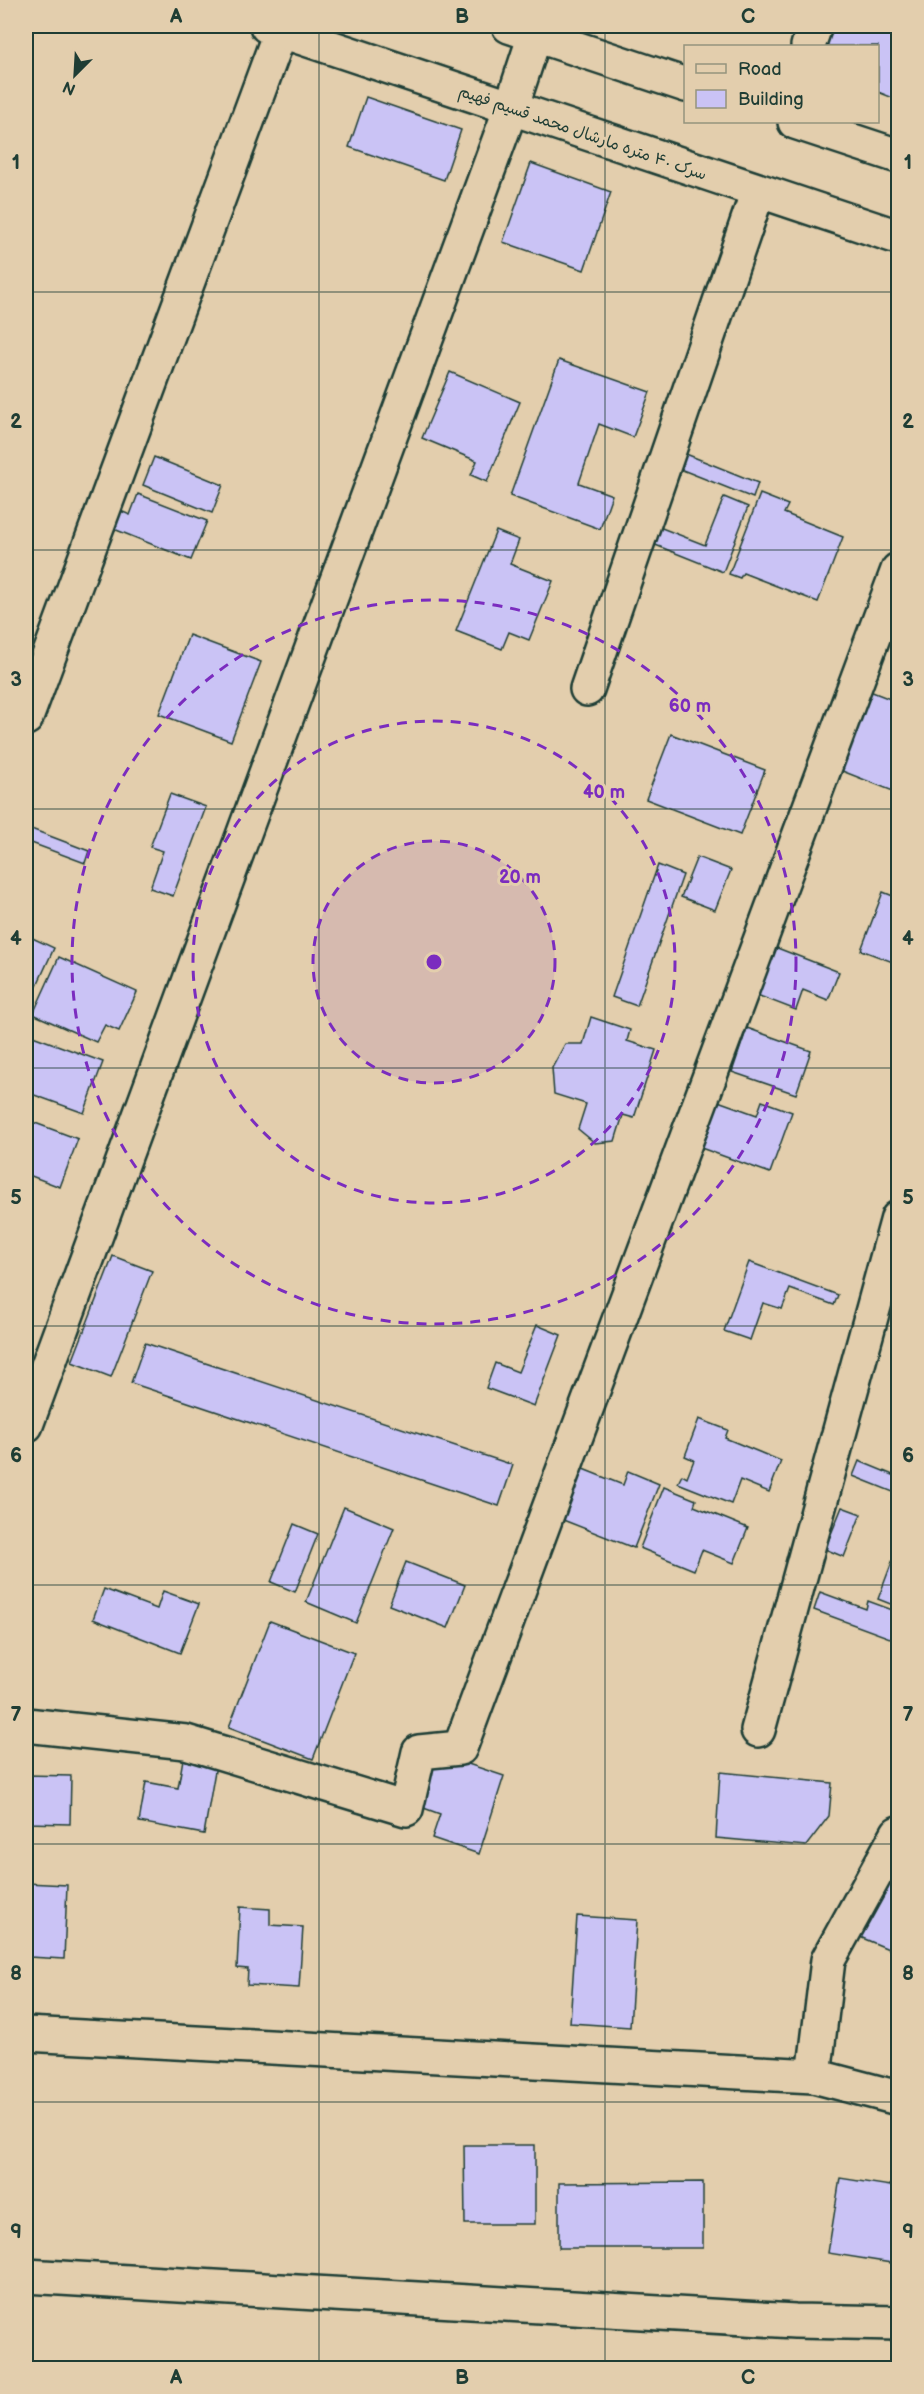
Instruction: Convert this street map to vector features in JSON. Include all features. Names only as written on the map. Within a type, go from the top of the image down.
[{"type":"street","points":[[808,45],[815,26]]},
{"type":"street","points":[[26,718],[274,28]]},
{"type":"street","name":"سرک ۴۰ متره مارشال محمد قسیم فهیم","points":[[274,28],[898,237]]},
{"type":"street","points":[[26,1425],[511,108],[528,28],[684,84]]},
{"type":"street","points":[[798,123],[898,156]]},
{"type":"street","points":[[587,689],[758,191]]},
{"type":"street","points":[[26,1725],[186,1742],[406,1809],[419,1752],[460,1748],[898,570]]},
{"type":"street","points":[[758,1730],[898,1218]]},
{"type":"street","points":[[814,2076],[828,1960],[898,1833]]},
{"type":"street","points":[[26,2034],[814,2076],[898,2098]]},
{"type":"street","points":[[26,2276],[783,2320],[898,2323]]},
{"type":"building","points":[[823,26],[898,26],[898,100],[879,92],[879,45],[815,45]]},
{"type":"building","points":[[366,97],[461,130],[444,180],[349,147]]},
{"type":"building","points":[[531,163],[611,192],[584,270],[503,242]]},
{"type":"building","points":[[559,360],[650,392],[633,437],[599,424],[579,483],[612,495],[600,529],[510,496]]},
{"type":"building","points":[[450,372],[520,402],[487,482],[471,475],[477,461],[422,438]]},
{"type":"building","points":[[676,450],[758,483],[753,498],[670,465]]},
{"type":"building","points":[[154,457],[223,485],[212,513],[143,485]]},
{"type":"building","points":[[138,494],[207,521],[191,560],[109,527],[116,509],[130,515]]},
{"type":"building","points":[[760,494],[788,505],[784,513],[843,537],[818,602],[743,573],[740,578],[729,574]]},
{"type":"building","points":[[724,497],[748,507],[723,572],[643,540],[649,523],[705,545]]},
{"type":"building","points":[[496,531],[519,540],[510,564],[553,581],[529,640],[509,632],[502,649],[456,631]]},
{"type":"building","points":[[189,635],[261,662],[231,741],[159,714]]},
{"type":"building","points":[[862,688],[898,702],[898,793],[832,767]]},
{"type":"building","points":[[671,734],[765,770],[740,835],[646,799]]},
{"type":"building","points":[[170,794],[206,807],[173,896],[150,888],[163,851],[150,847]]},
{"type":"building","points":[[26,827],[89,851],[85,863],[26,841]]},
{"type":"building","points":[[697,857],[731,870],[715,910],[681,897]]},
{"type":"building","points":[[658,865],[683,875],[637,1006],[612,997]]},
{"type":"building","points":[[883,892],[898,898],[898,964],[861,950]]},
{"type":"building","points":[[26,935],[54,948],[27,1007],[26,1006]]},
{"type":"building","points":[[767,944],[839,972],[828,1000],[803,990],[796,1010],[749,992]]},
{"type":"building","points":[[59,957],[137,992],[119,1031],[105,1025],[96,1042],[33,1014]]},
{"type":"building","points":[[591,1017],[630,1030],[627,1041],[656,1050],[634,1118],[623,1115],[615,1141],[595,1143],[578,1129],[586,1104],[554,1094],[552,1068],[565,1044],[583,1044]]},
{"type":"building","points":[[747,1028],[811,1051],[796,1094],[732,1072]]},
{"type":"building","points":[[30,1035],[103,1062],[84,1113],[26,1092],[26,1048]]},
{"type":"building","points":[[718,1101],[757,1115],[762,1101],[792,1112],[770,1173],[701,1148]]},
{"type":"building","points":[[27,1120],[78,1139],[60,1187],[26,1174]]},
{"type":"building","points":[[113,1256],[152,1271],[111,1377],[72,1362]]},
{"type":"building","points":[[749,1262],[838,1295],[834,1305],[790,1289],[782,1309],[763,1303],[750,1340],[724,1331]]},
{"type":"building","points":[[537,1325],[561,1335],[534,1406],[486,1388],[495,1363],[518,1372]]},
{"type":"building","points":[[145,1343],[513,1465],[499,1506],[131,1383]]},
{"type":"building","points":[[699,1419],[728,1430],[725,1438],[781,1461],[769,1492],[740,1480],[731,1504],[678,1483],[682,1475],[687,1478],[694,1460],[685,1456]]},
{"type":"building","points":[[859,1461],[898,1477],[898,1494],[853,1476]]},
{"type":"building","points":[[573,1465],[623,1485],[628,1471],[659,1484],[634,1548],[553,1516]]},
{"type":"building","points":[[664,1487],[696,1500],[694,1506],[748,1528],[734,1563],[702,1550],[694,1570],[640,1548]]},
{"type":"building","points":[[344,1507],[394,1528],[356,1623],[306,1602]]},
{"type":"building","points":[[842,1507],[861,1514],[844,1557],[825,1549]]},
{"type":"building","points":[[294,1524],[318,1534],[295,1592],[271,1582]]},
{"type":"building","points":[[898,1546],[898,1607],[878,1599]]},
{"type":"building","points":[[406,1562],[465,1585],[448,1628],[389,1605]]},
{"type":"building","points":[[104,1589],[157,1609],[163,1591],[199,1604],[180,1653],[93,1619]]},
{"type":"building","points":[[820,1592],[866,1609],[868,1601],[898,1612],[898,1641],[814,1610]]},
{"type":"building","points":[[270,1621],[354,1653],[313,1759],[229,1727]]},
{"type":"building","points":[[438,1754],[504,1776],[479,1854],[432,1838],[440,1814],[421,1807]]},
{"type":"building","points":[[183,1759],[216,1765],[204,1834],[139,1822],[146,1782],[178,1788]]},
{"type":"building","points":[[720,1772],[832,1783],[829,1816],[806,1846],[716,1838]]},
{"type":"building","points":[[26,1775],[71,1776],[70,1824],[26,1823]]},
{"type":"building","points":[[898,1847],[898,1953],[853,1934]]},
{"type":"building","points":[[26,1883],[67,1885],[64,1959],[29,1957],[31,1926],[26,1925]]},
{"type":"building","points":[[240,1907],[270,1909],[270,1925],[303,1927],[299,1988],[247,1985],[248,1969],[237,1968]]},
{"type":"building","points":[[577,1916],[637,1920],[630,2027],[570,2023]]},
{"type":"building","points":[[464,2145],[535,2145],[535,2224],[465,2224]]},
{"type":"building","points":[[894,2167],[898,2168],[898,2264],[828,2253],[840,2178],[890,2186]]},
{"type":"building","points":[[703,2182],[703,2248],[559,2248],[559,2183]]}]
